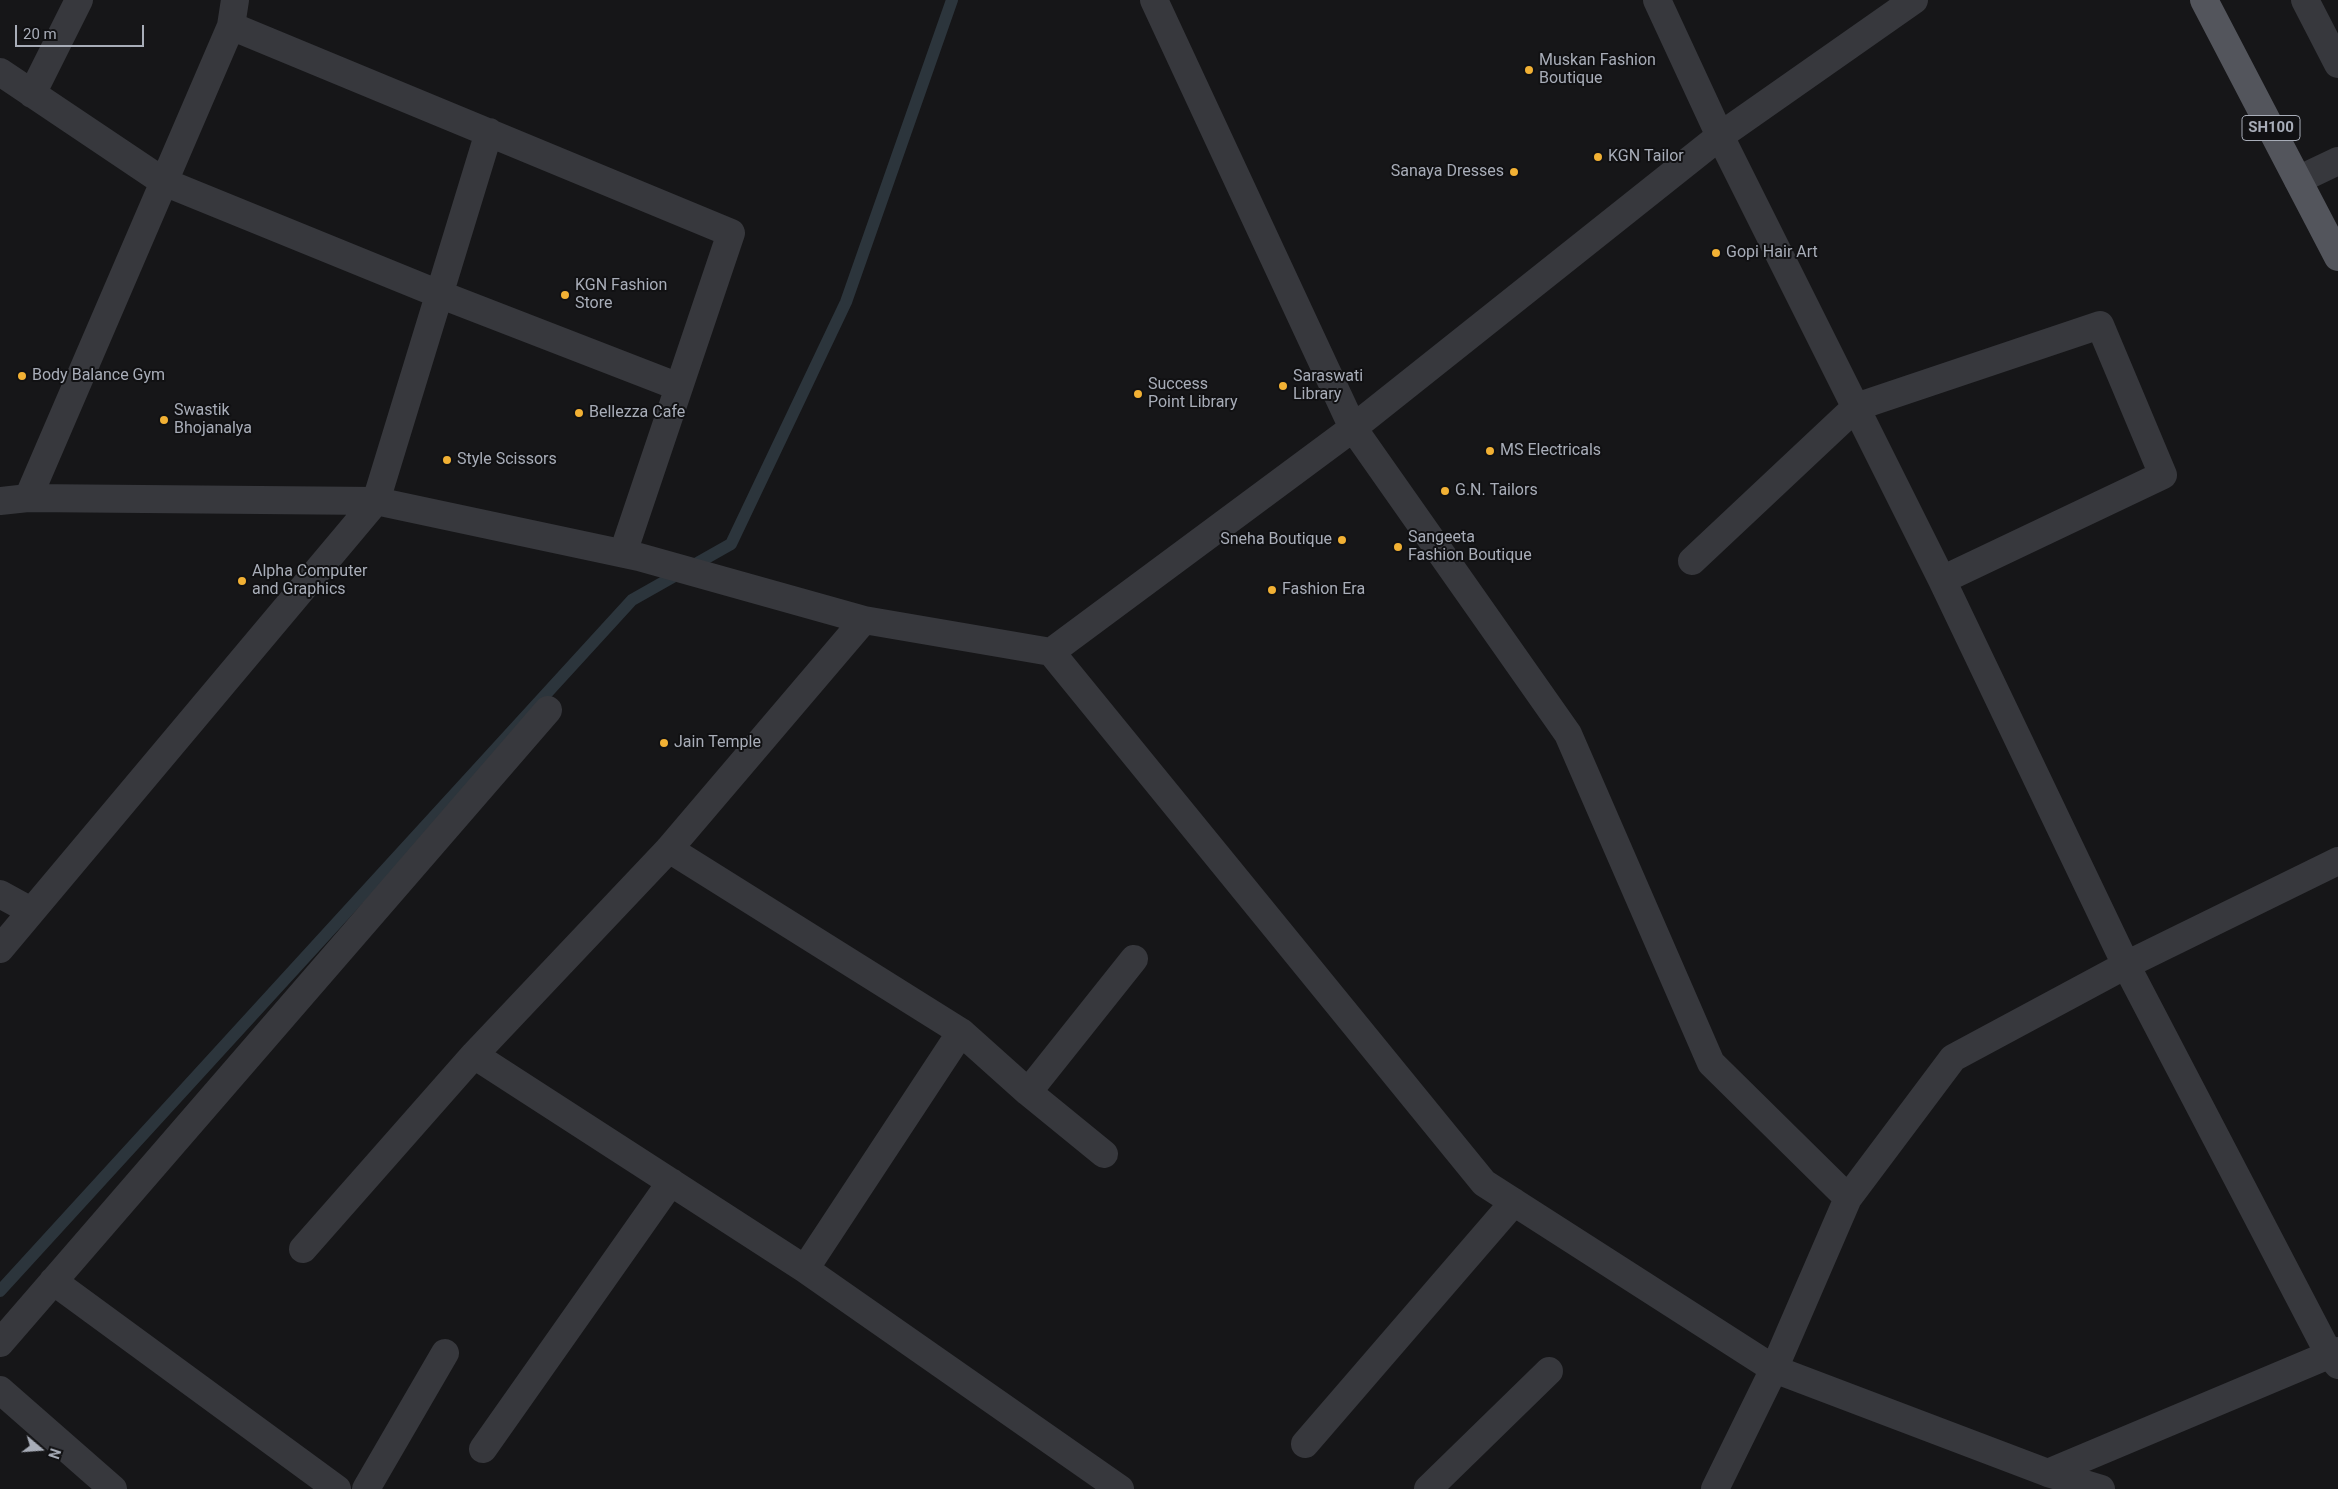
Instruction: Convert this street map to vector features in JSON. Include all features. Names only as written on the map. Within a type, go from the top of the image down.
[{"type":"main road","name":"SH100","points":[[2204,0],[2338,257]]},
{"type":"street","points":[[32,94],[78,0]]},
{"type":"street","points":[[1154,0],[1353,428],[1568,734],[1711,1063],[1848,1198]]},
{"type":"street","points":[[1657,0],[1720,136],[1942,580],[2126,965],[2335,1357],[2048,1473]]},
{"type":"street","points":[[1051,652],[1353,428],[1720,136],[1914,0]]},
{"type":"street","points":[[2306,0],[2338,64]]},
{"type":"street","points":[[28,498],[164,182],[233,13],[489,132],[731,233],[679,387],[631,555]]},
{"type":"street","points":[[0,72],[164,182],[439,294],[679,387]]},
{"type":"street","points":[[0,949],[376,501],[489,132]]},
{"type":"street","points":[[2298,180],[2338,161]]},
{"type":"street","points":[[1692,561],[1856,407],[2100,324],[2163,475],[1942,580]]},
{"type":"street","points":[[0,501],[28,498],[376,501],[631,555],[720,578],[864,620],[1051,652],[1484,1183],[1774,1369],[2048,1473],[2101,1489]]},
{"type":"street","points":[[302,1249],[474,1055],[669,849],[864,620]]},
{"type":"street","points":[[0,1342],[548,710]]},
{"type":"street","points":[[669,849],[961,1032],[1028,1092],[1104,1154]]},
{"type":"street","points":[[1716,1487],[1774,1369],[1848,1198],[1953,1058],[2126,965],[2338,861]]},
{"type":"street","points":[[0,894],[31,911]]},
{"type":"street","points":[[1028,1092],[1134,960]]},
{"type":"street","points":[[805,1269],[961,1032]]},
{"type":"street","points":[[474,1055],[805,1269],[1120,1489]]},
{"type":"street","points":[[483,1450],[671,1182]]},
{"type":"street","points":[[1305,1444],[1514,1202]]},
{"type":"street","points":[[53,1281],[337,1489]]},
{"type":"street","points":[[366,1489],[445,1353]]},
{"type":"street","points":[[1428,1489],[1549,1371]]},
{"type":"street","points":[[0,1390],[113,1489]]},
{"type":"waterway","points":[[0,1291],[632,600],[731,544],[846,302],[952,0]]},
{"type":"place","name":"Muskan Fashion Boutique","points":[[1529,70]]},
{"type":"place","name":"KGN Tailor","points":[[1598,157]]},
{"type":"place","name":"Sanaya Dresses","points":[[1514,172]]},
{"type":"place","name":"Gopi Hair Art","points":[[1716,253]]},
{"type":"place","name":"KGN Fashion Store","points":[[565,295]]},
{"type":"place","name":"Body Balance Gym","points":[[22,376]]},
{"type":"place","name":"Saraswati Library","points":[[1283,386]]},
{"type":"place","name":"Success Point Library","points":[[1138,394]]},
{"type":"place","name":"Bellezza Cafe","points":[[579,413]]},
{"type":"place","name":"Swastik Bhojanalya","points":[[164,420]]},
{"type":"place","name":"MS Electricals","points":[[1490,451]]},
{"type":"place","name":"Style Scissors","points":[[447,460]]},
{"type":"place","name":"G.N. Tailors","points":[[1445,491]]},
{"type":"place","name":"Sneha Boutique","points":[[1342,540]]},
{"type":"place","name":"Sangeeta Fashion Boutique","points":[[1398,547]]},
{"type":"place","name":"Alpha Computer and Graphics","points":[[242,581]]},
{"type":"place","name":"Fashion Era","points":[[1272,590]]},
{"type":"place","name":"Jain Temple","points":[[664,743]]}]
